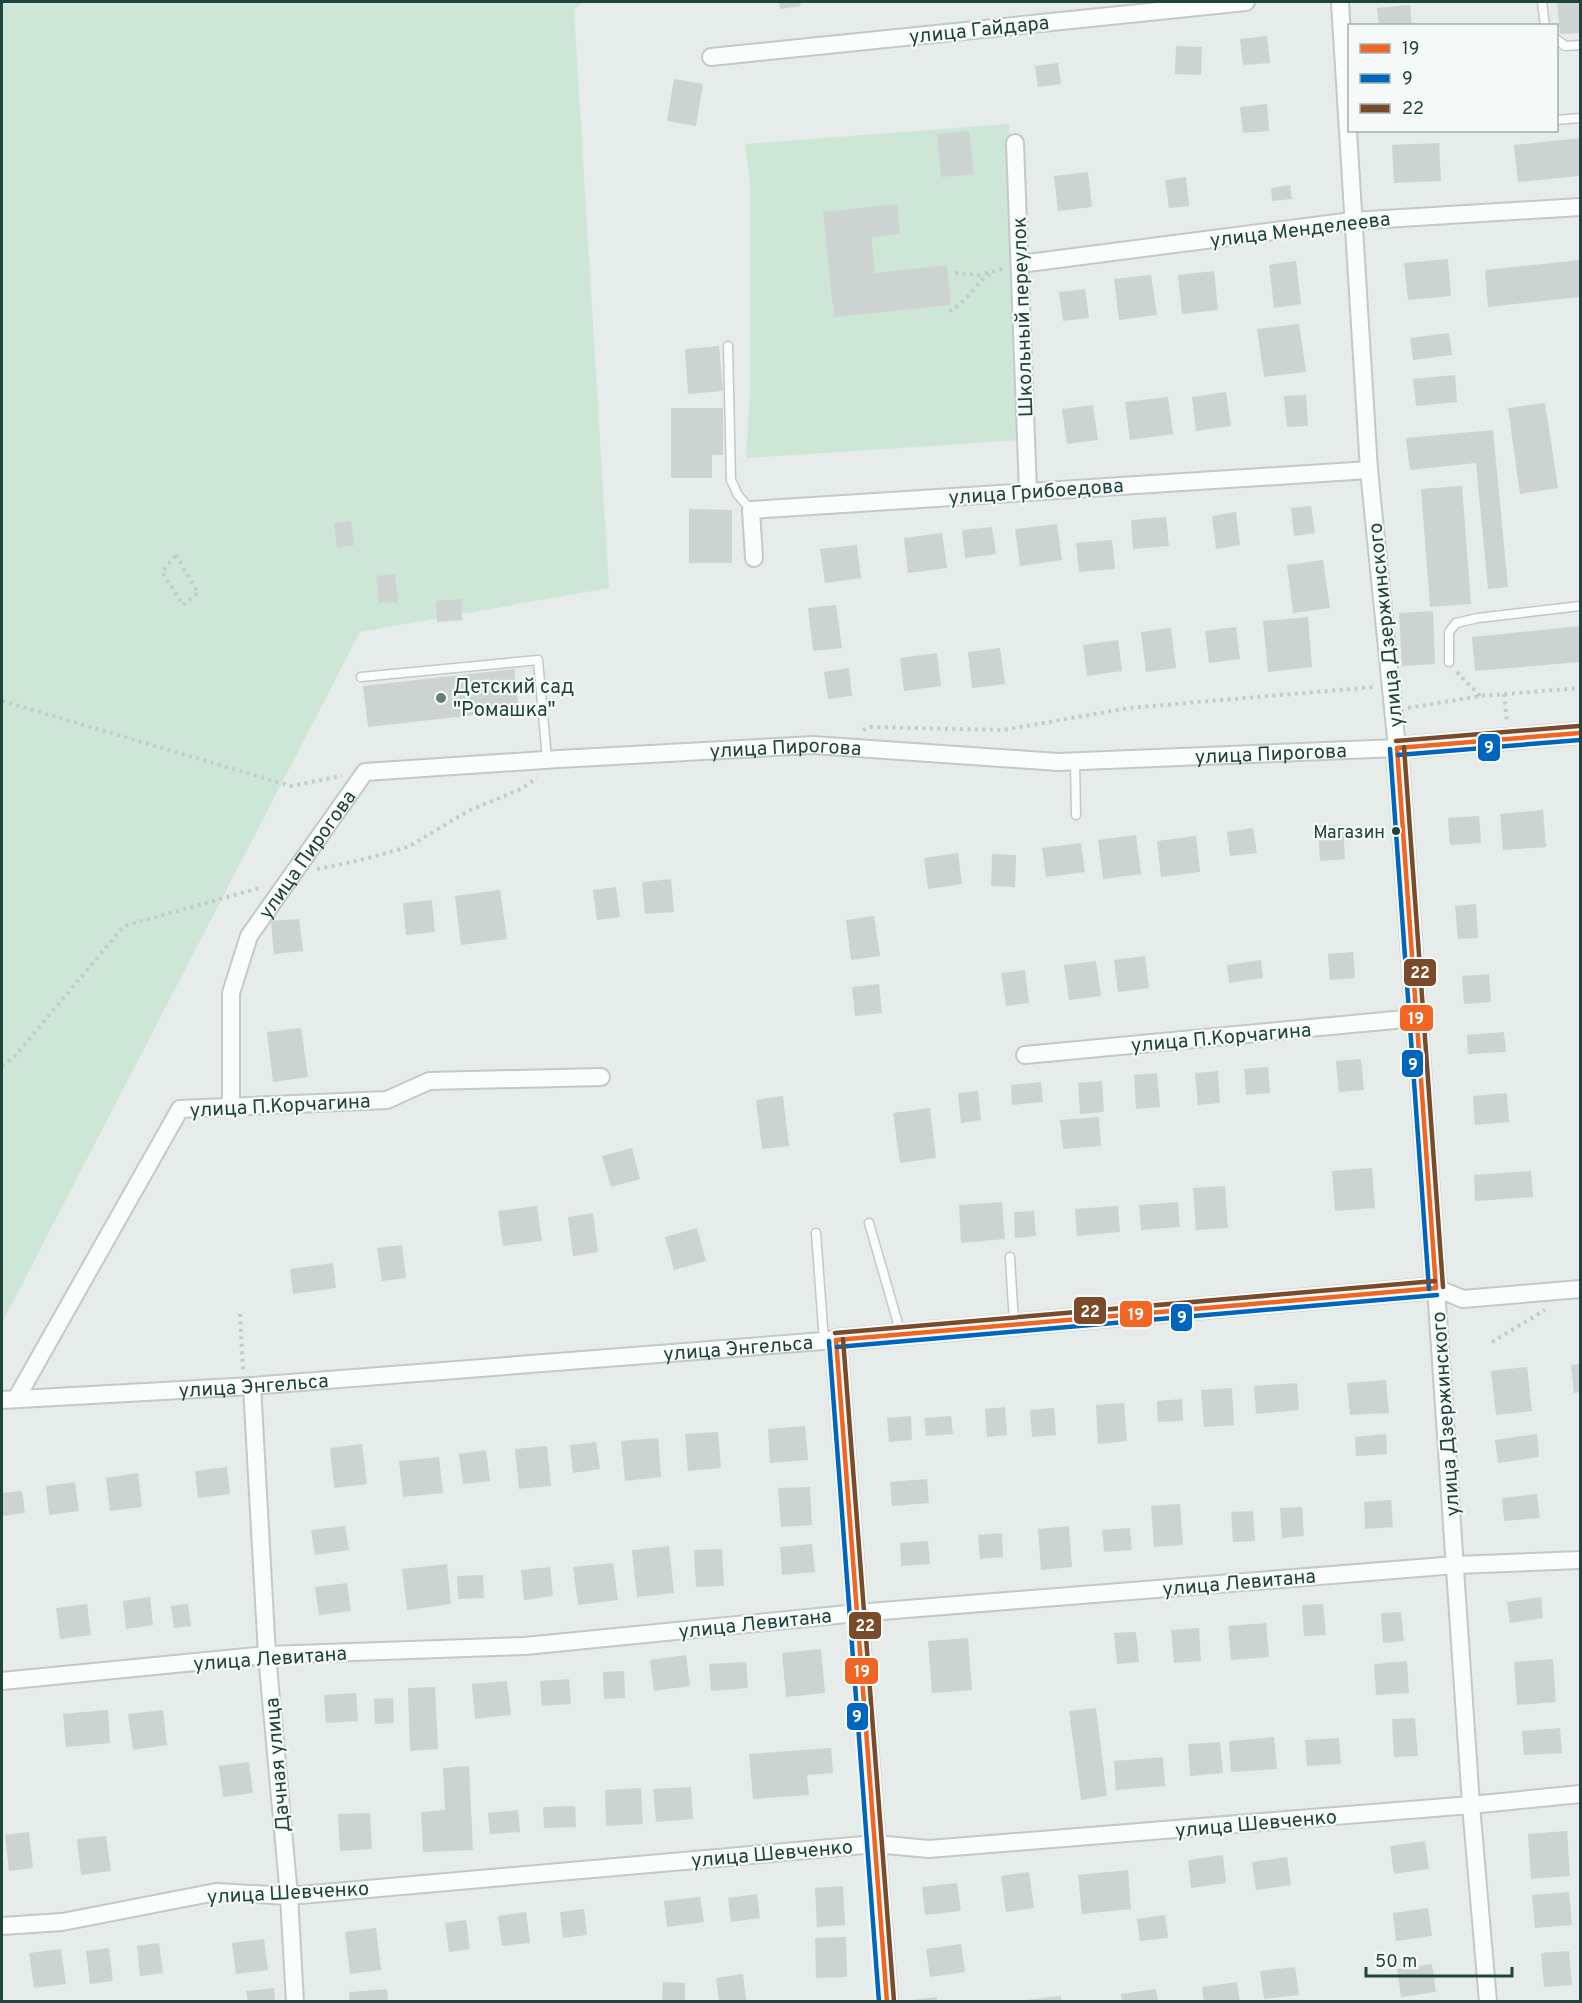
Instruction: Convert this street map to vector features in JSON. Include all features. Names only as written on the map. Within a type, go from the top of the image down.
[{"type":"street","name":"улица Гайдара","points":[[711,57],[1246,2]]},
{"type":"street","name":"улица Дзержинского","points":[[1340,2],[1369,470],[1397,748],[1471,1805],[1488,2001]]},
{"type":"street","name":"Школьный переулок","points":[[1014,143],[1029,492]]},
{"type":"street","name":"улица Менделеева","points":[[1020,264],[1352,220],[1581,207]]},
{"type":"street","name":"улица Грибоедова","points":[[751,510],[1369,470]]},
{"type":"street","points":[[751,510],[754,558]]},
{"type":"street","name":"улица Пирогова","points":[[231,1107],[231,993],[249,936],[365,772],[547,759],[813,745],[1058,762],[1397,748],[1581,733]]},
{"type":"street","name":"улица П.Корчагина","points":[[1025,1055],[1416,1018]]},
{"type":"street","name":"улица П.Корчагина","points":[[9,1400],[180,1110],[387,1100],[429,1081],[601,1077]]},
{"type":"street","name":"улица Энгельса","points":[[9,1400],[248,1386],[830,1340],[1436,1288],[1463,1299],[1581,1289]]},
{"type":"street","points":[[830,1340],[857,1613],[887,2001]]},
{"type":"street","name":"Дачная улица","points":[[248,1386],[267,1655],[289,1896],[295,2001]]},
{"type":"street","name":"улица Левитана","points":[[2,1682],[267,1655],[525,1646],[857,1613],[1456,1565],[1581,1560]]},
{"type":"street","name":"улица Шевченко","points":[[2,1926],[62,1923],[216,1892],[289,1896],[875,1844],[929,1849],[1581,1794]]},
{"type":"lane","points":[[1542,3],[1545,24]]},
{"type":"lane","points":[[1558,40],[1565,46],[1581,45]]},
{"type":"lane","points":[[1558,120],[1581,118]]},
{"type":"lane","points":[[728,346],[731,480],[738,495],[751,510]]},
{"type":"lane","points":[[1449,663],[1449,632],[1456,622],[1581,606]]},
{"type":"lane","points":[[361,677],[538,660],[547,759]]},
{"type":"lane","points":[[1075,761],[1076,815]]},
{"type":"lane","points":[[869,1223],[901,1334]]},
{"type":"lane","points":[[816,1233],[830,1340]]},
{"type":"lane","points":[[1010,1257],[1014,1324]]},
{"type":"path","points":[[955,273],[979,275],[1020,264]]},
{"type":"path","points":[[949,311],[956,308],[980,281],[993,272]]},
{"type":"path","points":[[176,555],[198,594],[183,605],[162,572],[176,555]]},
{"type":"path","points":[[1449,663],[1479,696]]},
{"type":"path","points":[[847,747],[855,732],[870,727],[1004,730],[1129,708],[1391,685]]},
{"type":"path","points":[[1393,710],[1479,696],[1581,688]]},
{"type":"path","points":[[2,701],[291,786],[365,772]]},
{"type":"path","points":[[2,1066],[14,1057],[124,926],[291,877],[408,847],[468,811],[521,789],[543,773],[547,759]]},
{"type":"path","points":[[1492,1342],[1551,1307]]},
{"type":"path","points":[[240,1314],[248,1386]]},
{"type":"green space","points":[[2,2],[583,2],[574,10],[609,588],[360,632],[2,1323]]},
{"type":"green space","points":[[1009,124],[1022,440],[746,458],[750,391],[750,184],[745,144]]},
{"type":"building","points":[[779,2],[800,2],[801,6],[780,9]]},
{"type":"building","points":[[1557,2],[1580,2],[1580,33],[1560,34]]},
{"type":"building","points":[[1410,5],[1412,24],[1379,24],[1377,8]]},
{"type":"building","points":[[1267,36],[1270,63],[1243,65],[1240,39]]},
{"type":"building","points":[[1176,46],[1202,47],[1201,75],[1175,74]]},
{"type":"building","points":[[1058,63],[1061,84],[1038,87],[1035,66]]},
{"type":"building","points":[[674,79],[703,84],[696,126],[667,121]]},
{"type":"building","points":[[1267,104],[1269,131],[1243,133],[1240,107]]},
{"type":"building","points":[[969,131],[974,174],[941,177],[937,134]]},
{"type":"building","points":[[1580,138],[1580,176],[1518,182],[1514,145]]},
{"type":"building","points":[[1439,143],[1441,181],[1394,183],[1392,145]]},
{"type":"building","points":[[1088,172],[1092,207],[1058,211],[1054,176]]},
{"type":"building","points":[[1186,177],[1189,206],[1169,208],[1165,180]]},
{"type":"building","points":[[1290,185],[1292,199],[1272,201],[1271,188]]},
{"type":"building","points":[[897,204],[900,234],[871,237],[875,273],[947,265],[951,305],[834,317],[823,212]]},
{"type":"building","points":[[1448,259],[1451,296],[1408,300],[1404,263]]},
{"type":"building","points":[[1580,260],[1580,297],[1488,307],[1485,270]]},
{"type":"building","points":[[1296,261],[1301,304],[1274,308],[1269,265]]},
{"type":"building","points":[[1214,271],[1218,310],[1182,314],[1178,275]]},
{"type":"building","points":[[1151,275],[1157,315],[1119,320],[1114,279]]},
{"type":"building","points":[[1085,289],[1089,318],[1063,321],[1059,292]]},
{"type":"building","points":[[1299,324],[1306,372],[1264,377],[1257,329]]},
{"type":"building","points":[[1449,333],[1452,355],[1413,360],[1410,338]]},
{"type":"building","points":[[719,346],[723,391],[688,394],[685,349]]},
{"type":"building","points":[[1455,375],[1457,402],[1416,406],[1413,379]]},
{"type":"building","points":[[1226,392],[1231,426],[1196,431],[1192,397]]},
{"type":"building","points":[[1306,395],[1308,426],[1287,427],[1284,396]]},
{"type":"building","points":[[1168,397],[1173,434],[1130,440],[1125,402]]},
{"type":"building","points":[[1545,403],[1558,488],[1520,494],[1508,408]]},
{"type":"building","points":[[1093,405],[1098,440],[1067,444],[1062,409]]},
{"type":"building","points":[[671,408],[723,408],[723,455],[712,455],[712,478],[671,478]]},
{"type":"building","points":[[1493,430],[1508,587],[1488,589],[1476,463],[1410,470],[1406,438]]},
{"type":"building","points":[[1462,486],[1471,604],[1430,607],[1421,489]]},
{"type":"building","points":[[1311,506],[1315,533],[1294,536],[1291,508]]},
{"type":"building","points":[[689,509],[732,510],[732,563],[689,563]]},
{"type":"building","points":[[1236,512],[1240,545],[1216,549],[1212,516]]},
{"type":"building","points":[[1166,517],[1169,546],[1133,549],[1131,520]]},
{"type":"building","points":[[351,521],[354,545],[337,548],[334,523]]},
{"type":"building","points":[[1057,524],[1062,560],[1020,566],[1015,529]]},
{"type":"building","points":[[992,527],[996,554],[965,558],[962,530]]},
{"type":"building","points":[[942,533],[947,568],[908,573],[904,538]]},
{"type":"building","points":[[1112,540],[1115,569],[1079,572],[1076,543]]},
{"type":"building","points":[[857,545],[861,578],[825,583],[820,549]]},
{"type":"building","points":[[1323,560],[1330,608],[1293,613],[1287,565]]},
{"type":"building","points":[[395,574],[398,602],[379,603],[376,576]]},
{"type":"building","points":[[461,599],[462,620],[437,622],[436,601]]},
{"type":"building","points":[[836,605],[842,648],[813,651],[808,608]]},
{"type":"building","points":[[1433,611],[1435,664],[1402,666],[1399,613]]},
{"type":"building","points":[[1308,617],[1312,667],[1268,672],[1263,621]]},
{"type":"building","points":[[1580,626],[1580,662],[1475,671],[1472,637]]},
{"type":"building","points":[[1236,627],[1240,659],[1209,663],[1205,631]]},
{"type":"building","points":[[1171,628],[1176,668],[1146,672],[1141,632]]},
{"type":"building","points":[[1118,640],[1122,671],[1087,676],[1083,645]]},
{"type":"building","points":[[1000,648],[1005,684],[972,688],[968,652]]},
{"type":"building","points":[[937,653],[941,686],[904,691],[900,658]]},
{"type":"building","points":[[849,668],[852,696],[828,699],[824,672]]},
{"type":"building","name":"Детский сад \"Ромашка\"","points":[[514,669],[519,710],[368,727],[363,686]]},
{"type":"building","points":[[1543,810],[1546,847],[1503,850],[1500,814]]},
{"type":"building","points":[[1479,816],[1481,843],[1450,845],[1448,818]]},
{"type":"building","points":[[1343,825],[1345,859],[1320,861],[1318,826]]},
{"type":"building","points":[[1253,828],[1257,853],[1230,856],[1227,832]]},
{"type":"building","points":[[1136,835],[1141,874],[1103,879],[1098,840]]},
{"type":"building","points":[[1196,836],[1200,872],[1161,877],[1157,841]]},
{"type":"building","points":[[1081,843],[1085,872],[1046,877],[1042,848]]},
{"type":"building","points":[[958,853],[962,884],[928,889],[924,858]]},
{"type":"building","points":[[992,854],[1016,855],[1015,887],[991,886]]},
{"type":"building","points":[[671,879],[674,912],[645,914],[642,882]]},
{"type":"building","points":[[616,887],[620,917],[597,920],[593,890]]},
{"type":"building","points":[[500,890],[507,939],[461,945],[455,896]]},
{"type":"building","points":[[432,900],[435,932],[406,935],[403,903]]},
{"type":"building","points":[[1476,904],[1478,938],[1458,939],[1455,906]]},
{"type":"building","points":[[874,916],[880,956],[851,960],[846,920]]},
{"type":"building","points":[[299,919],[303,951],[274,954],[271,921]]},
{"type":"building","points":[[1353,952],[1355,978],[1330,980],[1328,954]]},
{"type":"building","points":[[1145,956],[1149,988],[1118,992],[1114,960]]},
{"type":"building","points":[[1261,960],[1263,978],[1229,983],[1227,965]]},
{"type":"building","points":[[1096,961],[1101,996],[1069,1000],[1064,965]]},
{"type":"building","points":[[1025,970],[1029,1003],[1006,1006],[1001,973]]},
{"type":"building","points":[[1489,974],[1491,1002],[1464,1004],[1462,976]]},
{"type":"building","points":[[879,984],[882,1013],[855,1016],[852,987]]},
{"type":"building","points":[[301,1028],[308,1077],[273,1082],[267,1032]]},
{"type":"building","points":[[1504,1032],[1506,1052],[1468,1054],[1467,1035]]},
{"type":"building","points":[[1361,1059],[1364,1090],[1339,1092],[1336,1061]]},
{"type":"building","points":[[1268,1067],[1270,1093],[1246,1095],[1244,1069]]},
{"type":"building","points":[[1218,1071],[1220,1103],[1198,1105],[1195,1073]]},
{"type":"building","points":[[1157,1073],[1160,1107],[1136,1109],[1134,1075]]},
{"type":"building","points":[[1102,1081],[1104,1112],[1080,1114],[1078,1083]]},
{"type":"building","points":[[1041,1082],[1043,1102],[1012,1105],[1011,1085]]},
{"type":"building","points":[[978,1091],[981,1120],[961,1123],[958,1093]]},
{"type":"building","points":[[1507,1093],[1509,1122],[1475,1125],[1473,1096]]},
{"type":"building","points":[[783,1096],[789,1146],[762,1149],[756,1100]]},
{"type":"building","points":[[930,1108],[936,1158],[900,1163],[893,1113]]},
{"type":"building","points":[[1099,1117],[1101,1146],[1063,1149],[1060,1120]]},
{"type":"building","points":[[632,1148],[640,1179],[611,1187],[602,1156]]},
{"type":"building","points":[[1372,1168],[1375,1208],[1335,1211],[1332,1171]]},
{"type":"building","points":[[1531,1171],[1533,1197],[1475,1201],[1474,1175]]},
{"type":"building","points":[[1225,1186],[1228,1228],[1196,1230],[1193,1188]]},
{"type":"building","points":[[1002,1202],[1005,1239],[961,1243],[959,1205]]},
{"type":"building","points":[[1178,1202],[1180,1227],[1141,1230],[1139,1205]]},
{"type":"building","points":[[537,1206],[542,1241],[503,1246],[498,1211]]},
{"type":"building","points":[[1118,1206],[1120,1232],[1077,1236],[1075,1209]]},
{"type":"building","points":[[1034,1211],[1036,1236],[1015,1238],[1014,1212]]},
{"type":"building","points":[[593,1213],[598,1252],[573,1256],[568,1217]]},
{"type":"building","points":[[697,1228],[706,1261],[674,1270],[665,1237]]},
{"type":"building","points":[[402,1245],[406,1278],[382,1281],[377,1248]]},
{"type":"building","points":[[333,1263],[336,1288],[293,1294],[290,1269]]},
{"type":"building","points":[[1580,1364],[1580,1392],[1574,1393],[1571,1365]]},
{"type":"building","points":[[1527,1367],[1532,1411],[1496,1415],[1491,1371]]},
{"type":"building","points":[[1386,1380],[1389,1413],[1350,1415],[1347,1383]]},
{"type":"building","points":[[1297,1383],[1299,1410],[1256,1414],[1254,1386]]},
{"type":"building","points":[[1232,1388],[1234,1425],[1204,1427],[1201,1390]]},
{"type":"building","points":[[1182,1399],[1183,1421],[1158,1422],[1157,1401]]},
{"type":"building","points":[[1124,1403],[1127,1441],[1098,1444],[1096,1405]]},
{"type":"building","points":[[1005,1407],[1007,1435],[987,1437],[985,1409]]},
{"type":"building","points":[[1054,1408],[1056,1435],[1032,1437],[1030,1410]]},
{"type":"building","points":[[911,1416],[912,1440],[889,1442],[887,1418]]},
{"type":"building","points":[[951,1416],[953,1434],[926,1436],[924,1418]]},
{"type":"building","points":[[805,1426],[808,1460],[770,1463],[768,1429]]},
{"type":"building","points":[[718,1432],[721,1468],[688,1471],[685,1434]]},
{"type":"building","points":[[1386,1434],[1387,1454],[1356,1456],[1355,1437]]},
{"type":"building","points":[[1537,1434],[1539,1457],[1498,1463],[1495,1440]]},
{"type":"building","points":[[658,1438],[661,1477],[625,1481],[621,1441]]},
{"type":"building","points":[[596,1442],[600,1469],[573,1473],[570,1445]]},
{"type":"building","points":[[362,1444],[367,1484],[334,1488],[330,1448]]},
{"type":"building","points":[[547,1446],[551,1486],[519,1489],[515,1449]]},
{"type":"building","points":[[486,1450],[490,1481],[463,1484],[459,1454]]},
{"type":"building","points":[[439,1457],[443,1493],[403,1497],[399,1461]]},
{"type":"building","points":[[227,1467],[230,1494],[198,1498],[195,1471]]},
{"type":"building","points":[[138,1473],[142,1507],[110,1511],[106,1478]]},
{"type":"building","points":[[927,1479],[929,1503],[892,1506],[890,1482]]},
{"type":"building","points":[[75,1482],[79,1511],[49,1515],[46,1486]]},
{"type":"building","points":[[810,1487],[812,1525],[781,1527],[778,1488]]},
{"type":"building","points":[[22,1491],[25,1513],[2,1516],[2,1493]]},
{"type":"building","points":[[1537,1494],[1540,1518],[1504,1521],[1502,1498]]},
{"type":"building","points":[[1391,1500],[1393,1527],[1365,1529],[1364,1502]]},
{"type":"building","points":[[1180,1504],[1183,1545],[1154,1547],[1151,1506]]},
{"type":"building","points":[[1302,1507],[1304,1536],[1282,1538],[1280,1508]]},
{"type":"building","points":[[1253,1511],[1255,1541],[1233,1542],[1231,1512]]},
{"type":"building","points":[[345,1526],[349,1550],[315,1555],[311,1530]]},
{"type":"building","points":[[1069,1526],[1072,1567],[1041,1570],[1038,1529]]},
{"type":"building","points":[[1130,1528],[1132,1550],[1104,1552],[1102,1530]]},
{"type":"building","points":[[1002,1533],[1003,1557],[980,1559],[978,1535]]},
{"type":"building","points":[[928,1541],[930,1564],[901,1566],[900,1543]]},
{"type":"building","points":[[812,1544],[815,1572],[782,1575],[780,1547]]},
{"type":"building","points":[[669,1546],[674,1593],[637,1597],[632,1550]]},
{"type":"building","points":[[722,1549],[724,1586],[696,1587],[694,1550]]},
{"type":"building","points":[[613,1563],[618,1600],[578,1605],[573,1567]]},
{"type":"building","points":[[447,1564],[451,1604],[407,1610],[402,1569]]},
{"type":"building","points":[[550,1567],[553,1596],[524,1600],[521,1570]]},
{"type":"building","points":[[483,1575],[484,1598],[458,1599],[457,1576]]},
{"type":"building","points":[[347,1583],[351,1611],[319,1615],[315,1587]]},
{"type":"building","points":[[150,1597],[153,1625],[126,1629],[123,1601]]},
{"type":"building","points":[[1541,1597],[1543,1618],[1510,1623],[1507,1602]]},
{"type":"building","points":[[87,1604],[91,1635],[60,1639],[56,1608]]},
{"type":"building","points":[[188,1604],[191,1626],[174,1628],[171,1606]]},
{"type":"building","points":[[1323,1604],[1326,1635],[1304,1636],[1302,1605]]},
{"type":"building","points":[[1401,1612],[1404,1641],[1383,1643],[1381,1613]]},
{"type":"building","points":[[1266,1623],[1269,1657],[1231,1660],[1228,1626]]},
{"type":"building","points":[[1199,1628],[1201,1661],[1174,1663],[1171,1630]]},
{"type":"building","points":[[1136,1632],[1139,1662],[1117,1664],[1114,1633]]},
{"type":"building","points":[[968,1638],[972,1690],[932,1693],[928,1641]]},
{"type":"building","points":[[821,1649],[825,1693],[786,1697],[782,1653]]},
{"type":"building","points":[[686,1655],[690,1686],[654,1691],[650,1660]]},
{"type":"building","points":[[1553,1659],[1556,1702],[1517,1705],[1514,1662]]},
{"type":"building","points":[[1407,1661],[1409,1693],[1376,1695],[1374,1664]]},
{"type":"building","points":[[746,1662],[748,1688],[711,1691],[709,1664]]},
{"type":"building","points":[[624,1671],[625,1698],[604,1699],[603,1672]]},
{"type":"building","points":[[569,1679],[571,1704],[542,1706],[540,1681]]},
{"type":"building","points":[[507,1681],[511,1715],[475,1719],[472,1684]]},
{"type":"building","points":[[435,1687],[438,1749],[410,1751],[408,1688]]},
{"type":"building","points":[[356,1693],[358,1721],[326,1723],[324,1695]]},
{"type":"building","points":[[393,1698],[394,1723],[375,1724],[374,1699]]},
{"type":"building","points":[[1096,1708],[1107,1796],[1081,1800],[1069,1711]]},
{"type":"building","points":[[108,1710],[110,1743],[66,1747],[63,1714]]},
{"type":"building","points":[[163,1710],[167,1745],[133,1750],[128,1714]]},
{"type":"building","points":[[1415,1718],[1418,1756],[1394,1757],[1392,1719]]},
{"type":"building","points":[[1560,1728],[1562,1753],[1524,1755],[1522,1731]]},
{"type":"building","points":[[1274,1737],[1277,1769],[1231,1772],[1229,1741]]},
{"type":"building","points":[[1339,1738],[1341,1764],[1307,1766],[1305,1740]]},
{"type":"building","points":[[1220,1742],[1223,1773],[1190,1776],[1188,1744]]},
{"type":"building","points":[[831,1748],[833,1773],[807,1775],[809,1795],[753,1799],[749,1754]]},
{"type":"building","points":[[1163,1757],[1165,1786],[1116,1790],[1114,1761]]},
{"type":"building","points":[[249,1762],[253,1793],[223,1797],[219,1766]]},
{"type":"building","points":[[469,1766],[473,1850],[423,1852],[421,1812],[445,1810],[443,1768]]},
{"type":"building","points":[[691,1787],[693,1819],[656,1822],[653,1789]]},
{"type":"building","points":[[641,1788],[643,1824],[606,1826],[605,1790]]},
{"type":"building","points":[[575,1806],[576,1827],[544,1828],[543,1807]]},
{"type":"building","points":[[518,1810],[520,1832],[490,1834],[488,1813]]},
{"type":"building","points":[[370,1813],[372,1849],[340,1851],[338,1814]]},
{"type":"building","points":[[1567,1831],[1570,1876],[1531,1879],[1528,1834]]},
{"type":"building","points":[[29,1832],[33,1868],[9,1871],[5,1835]]},
{"type":"building","points":[[106,1836],[111,1871],[81,1875],[77,1839]]},
{"type":"building","points":[[1425,1841],[1429,1869],[1394,1874],[1390,1846]]},
{"type":"building","points":[[1223,1855],[1226,1883],[1191,1888],[1188,1860]]},
{"type":"building","points":[[1287,1857],[1291,1885],[1256,1890],[1252,1862]]},
{"type":"building","points":[[1128,1870],[1131,1909],[1082,1914],[1078,1875]]},
{"type":"building","points":[[1029,1872],[1034,1908],[1006,1912],[1001,1876]]},
{"type":"building","points":[[957,1883],[961,1911],[925,1915],[922,1887]]},
{"type":"building","points":[[843,1886],[845,1925],[817,1927],[815,1888]]},
{"type":"building","points":[[1569,1892],[1572,1925],[1535,1928],[1532,1895]]},
{"type":"building","points":[[757,1894],[760,1918],[731,1922],[728,1898]]},
{"type":"building","points":[[700,1897],[704,1922],[667,1927],[664,1901]]},
{"type":"building","points":[[1428,1908],[1432,1936],[1396,1941],[1393,1913]]},
{"type":"building","points":[[584,1909],[587,1935],[563,1938],[560,1912]]},
{"type":"building","points":[[526,1912],[530,1943],[502,1946],[498,1916]]},
{"type":"building","points":[[1165,1915],[1168,1938],[1140,1941],[1137,1919]]},
{"type":"building","points":[[466,1920],[470,1949],[449,1952],[445,1923]]},
{"type":"building","points":[[376,1928],[381,1970],[350,1974],[345,1932]]},
{"type":"building","points":[[846,1937],[847,1977],[816,1978],[815,1938]]},
{"type":"building","points":[[264,1939],[268,1970],[236,1974],[232,1943]]},
{"type":"building","points":[[159,1943],[163,1973],[140,1976],[137,1946]]},
{"type":"building","points":[[961,1944],[965,1972],[930,1977],[926,1949]]},
{"type":"building","points":[[109,1948],[113,1981],[90,1984],[86,1951]]},
{"type":"building","points":[[61,1949],[66,1984],[34,1988],[29,1953]]},
{"type":"building","points":[[1569,1951],[1572,1985],[1544,1987],[1541,1953]]},
{"type":"building","points":[[1432,1964],[1436,1992],[1401,1997],[1397,1969]]},
{"type":"building","points":[[1295,1967],[1299,1995],[1264,1999],[1260,1971]]},
{"type":"building","points":[[743,1974],[746,2000],[719,2002],[716,1978]]},
{"type":"building","points":[[663,1982],[685,1983],[685,2002],[662,2002]]},
{"type":"building","points":[[1237,1982],[1240,2002],[1204,2002],[1202,1987]]},
{"type":"building","points":[[274,1988],[275,2002],[248,2002],[246,1991]]},
{"type":"building","points":[[387,1989],[388,2002],[350,2002],[349,1992]]},
{"type":"building","points":[[1156,1989],[1158,2002],[1122,2002],[1121,1994]]},
{"type":"building","points":[[1061,1996],[1061,2002],[1026,2002],[1026,2000]]},
{"type":"building","points":[[937,1997],[937,2002],[911,2002],[911,2000]]},
{"type":"transit line","name":"22","points":[[1396,741],[1579,726]]},
{"type":"transit line","name":"19","points":[[1397,748],[1580,733]]},
{"type":"transit line","name":"9","points":[[1398,755],[1580,740]]},
{"type":"transit line","name":"22","points":[[1404,747],[1443,1287]]},
{"type":"transit line","name":"19","points":[[1397,748],[1436,1288]]},
{"type":"transit line","name":"9","points":[[1390,749],[1429,1289]]},
{"type":"transit line","name":"22","points":[[835,1333],[1435,1281]]},
{"type":"transit line","name":"19","points":[[836,1340],[1436,1288]]},
{"type":"transit line","name":"9","points":[[837,1347],[1437,1295]]},
{"type":"transit line","name":"22","points":[[843,1339],[894,2001]]},
{"type":"transit line","name":"19","points":[[836,1340],[887,2002]]},
{"type":"transit line","name":"9","points":[[829,1341],[879,2002]]},
{"type":"place","name":"Детский сад \"Ромашка\"","points":[[441,698]]},
{"type":"place","name":"Магазин","points":[[1396,831]]}]
